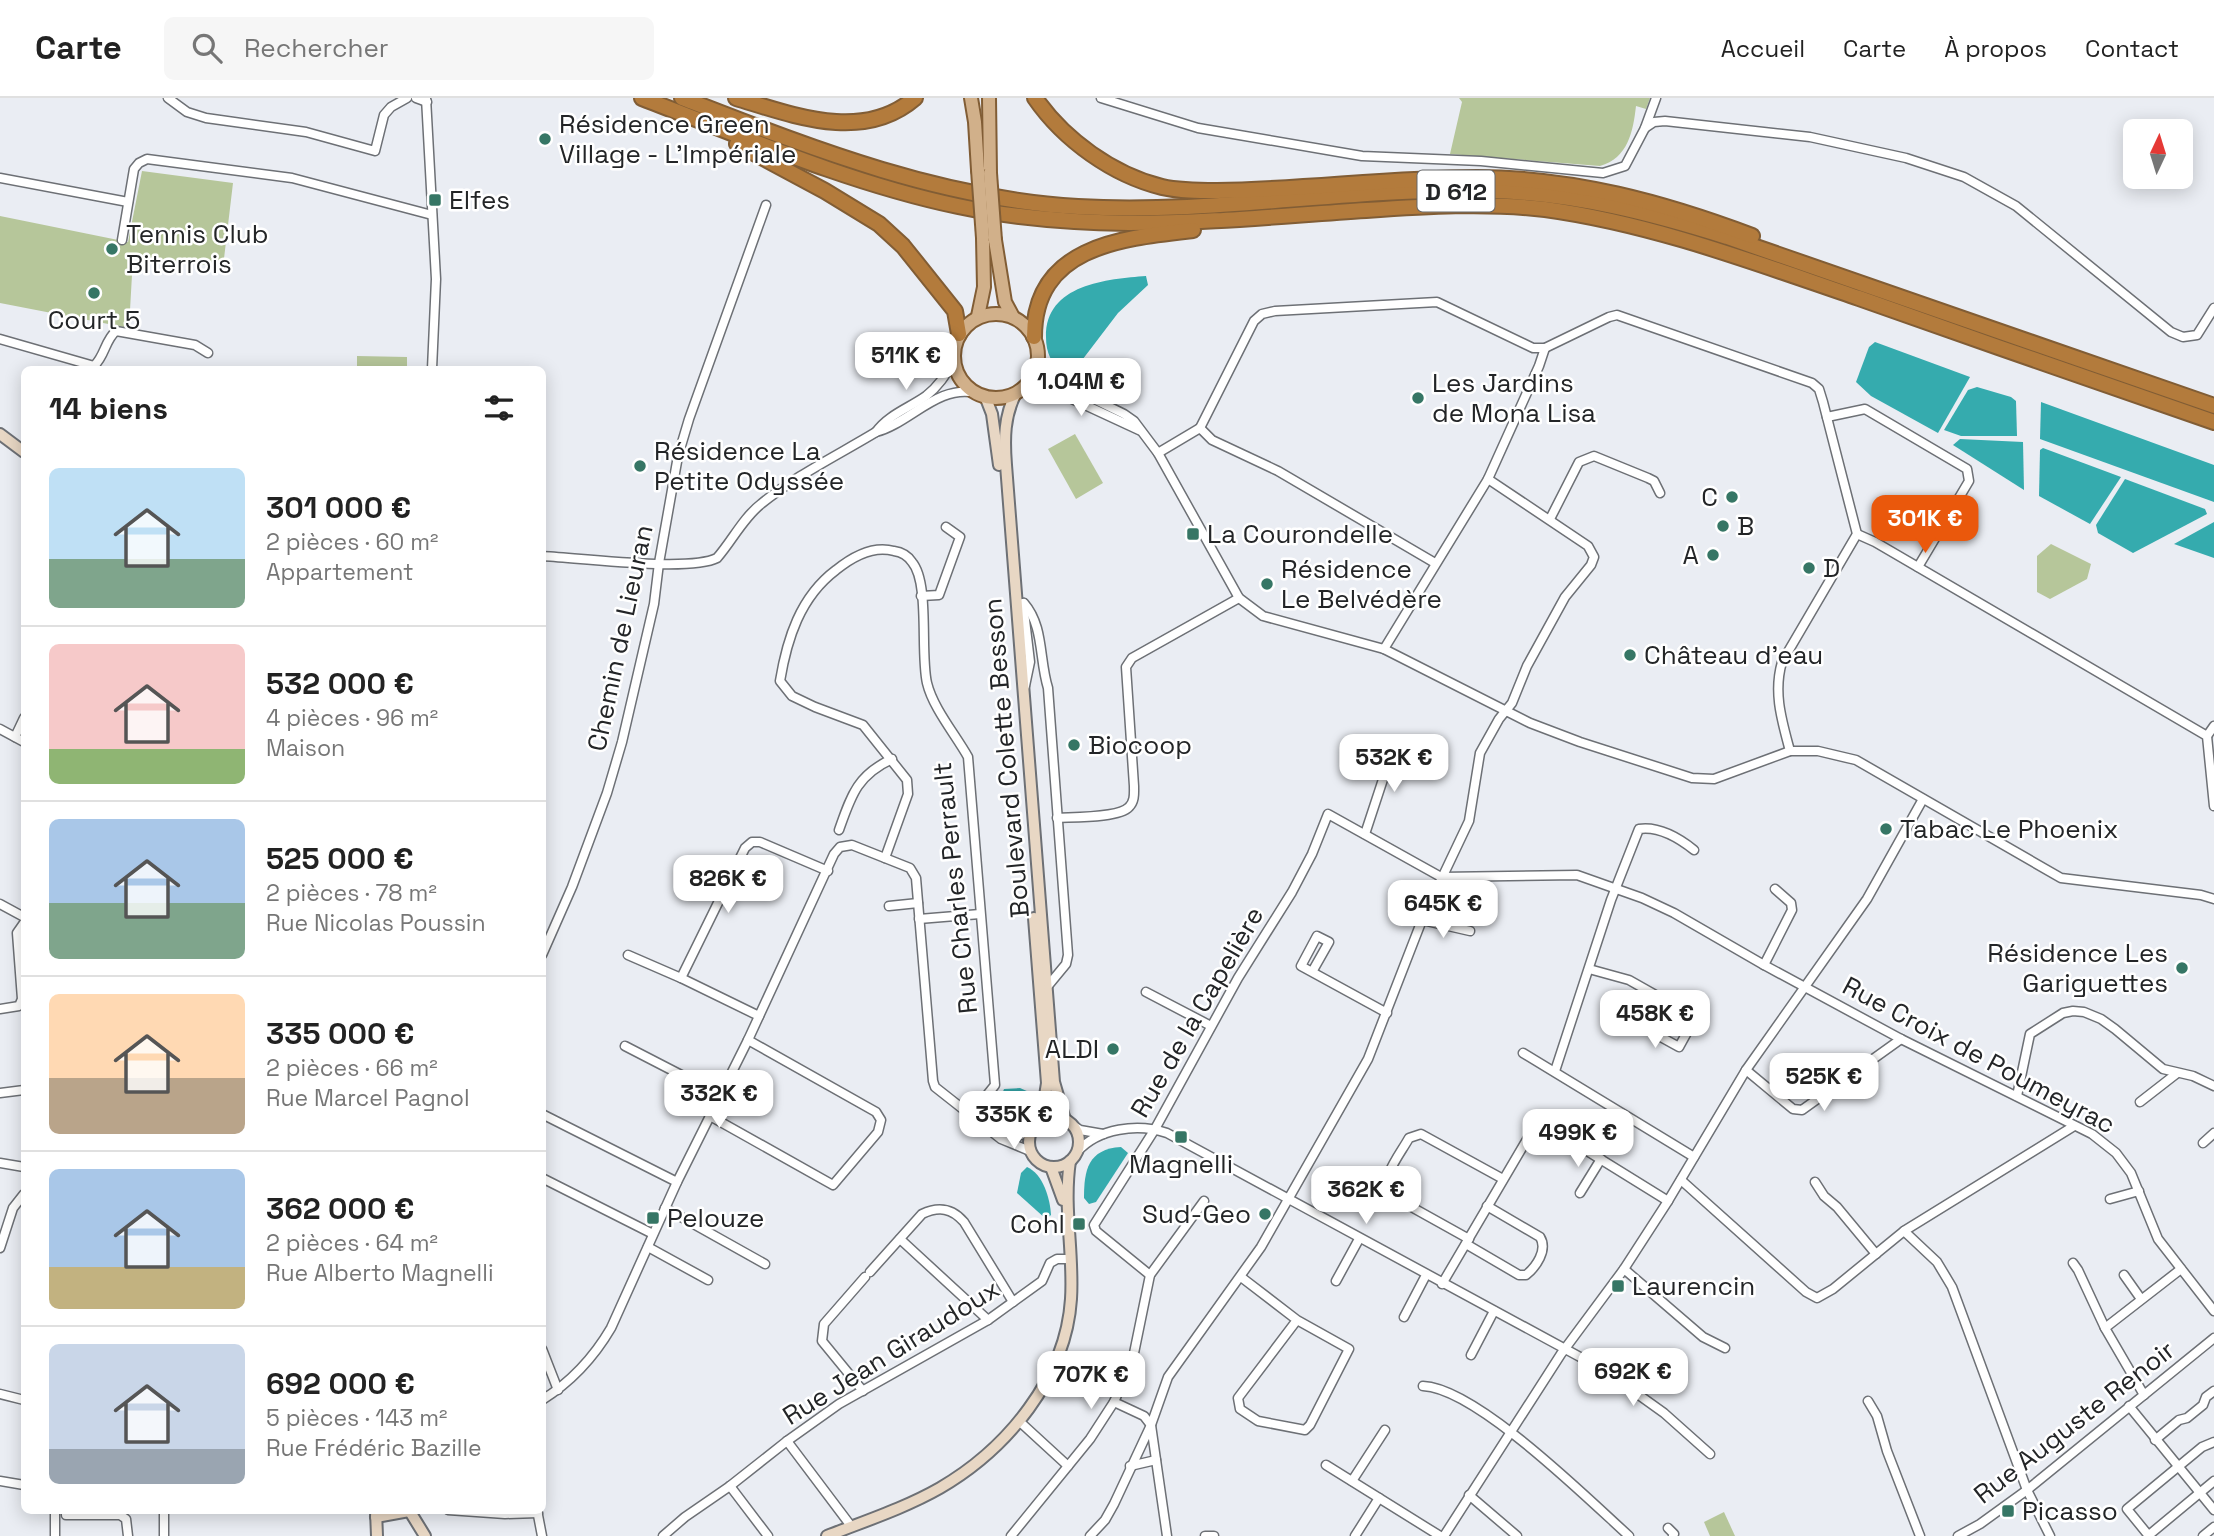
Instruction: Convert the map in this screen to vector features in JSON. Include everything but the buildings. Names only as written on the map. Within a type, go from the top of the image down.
[{"type":"highway","name":"D 612","points":[[642,98],[802,160],[871,183],[961,207],[1020,216],[1090,222],[1167,222],[1474,205],[1534,208],[1583,215],[1680,238],[2214,422]]},
{"type":"highway","name":"D 612","points":[[682,98],[868,167],[953,190],[1037,204],[1122,208],[1201,206],[1440,191],[1498,191],[1555,195],[1625,208],[1676,222],[2214,406]]},
{"type":"highway","points":[[736,98],[804,118],[851,122],[887,115],[915,98]]},
{"type":"highway","points":[[1035,98],[1056,124],[1084,149],[1128,175],[1162,187],[1181,190],[1248,191],[1480,178],[1570,185],[1627,196],[1687,213],[1828,265],[1862,285]]},
{"type":"highway","points":[[658,104],[686,121],[782,166],[879,224],[903,246],[955,312],[959,334]]},
{"type":"highway","points":[[1034,337],[1033,317],[1045,288],[1067,264],[1093,249],[1195,229],[1355,218],[1474,205]]},
{"type":"main road","points":[[971,98],[984,172],[989,239],[1005,302],[1013,317],[1034,337],[1038,358],[1035,370],[1019,391],[1006,397],[981,395],[965,385],[958,374],[954,347],[959,334],[978,316],[993,313],[1013,317]]},
{"type":"main road","points":[[984,172],[989,98]]},
{"type":"main road","points":[[978,316],[989,239]]},
{"type":"main road","name":"Boulevard Colette Besson","points":[[1019,391],[1011,403],[1004,433],[1054,1082],[1068,1122]]},
{"type":"main road","name":"Boulevard Colette Besson","points":[[981,395],[992,414],[996,433],[1016,682],[1047,1083],[1038,1124]]},
{"type":"main road","points":[[0,434],[21,451]]},
{"type":"main road","points":[[827,1536],[939,1489],[985,1455],[1019,1421],[1044,1384],[1064,1337],[1071,1302],[1067,1210],[1078,1138],[1068,1122],[1049,1118],[1038,1124],[1029,1138],[1031,1151],[1038,1161],[1051,1167],[1064,1165],[1073,1157]]},
{"type":"main road","points":[[1051,1167],[1067,1210]]},
{"type":"main road","points":[[376,1514],[377,1536]]},
{"type":"main road","points":[[411,1514],[425,1536]]},
{"type":"street","points":[[168,98],[187,112],[206,118],[306,132],[375,151],[384,115],[391,107],[407,98]]},
{"type":"street","points":[[416,98],[426,100],[436,279],[432,366]]},
{"type":"street","points":[[1101,98],[1198,128],[1307,149],[1362,156],[1481,161],[1603,173],[1625,166],[1657,98]]},
{"type":"street","points":[[1645,128],[1654,122],[1665,121],[1810,137],[1941,168],[1991,190],[2016,206],[2171,332],[2183,337],[2197,335],[2214,308]]},
{"type":"street","points":[[122,240],[134,169],[147,159],[292,178],[432,215]]},
{"type":"street","points":[[0,177],[128,202]]},
{"type":"street","name":"Chemin de Lieuran","points":[[546,946],[572,887],[607,793],[622,743],[654,604],[678,456],[766,205]]},
{"type":"street","points":[[1158,453],[1200,428],[1254,321],[1262,314],[1437,302],[1533,348],[1545,348],[1617,315],[1812,383],[1819,389],[1857,534],[1782,662],[1777,679],[1777,699],[1790,751]]},
{"type":"street","points":[[96,366],[102,359],[111,334],[116,331],[195,345],[208,353]]},
{"type":"street","points":[[0,339],[88,366]]},
{"type":"street","points":[[1384,649],[1434,563],[1488,479],[1545,348]]},
{"type":"street","points":[[1038,358],[1063,384],[1134,421],[1158,453],[1239,598],[1263,616],[1384,649],[1506,712],[1580,742],[1692,778],[1714,779],[1790,751],[1818,751],[1856,761],[2061,878],[2164,890],[2214,899]]},
{"type":"street","points":[[876,432],[882,424],[927,395],[943,380],[954,361]]},
{"type":"street","points":[[1019,391],[1035,385],[1044,386],[1141,432]]},
{"type":"street","points":[[546,556],[699,565],[717,558],[761,503],[876,432],[887,429],[951,393],[964,390],[981,395]]},
{"type":"street","points":[[1827,418],[1865,408],[1967,469],[1969,481],[1918,567]]},
{"type":"street","points":[[1200,428],[1212,440],[1278,471],[1434,563]]},
{"type":"street","points":[[1550,519],[1579,462],[1585,458],[1594,456],[1648,478],[1654,481],[1660,494]]},
{"type":"street","points":[[1090,1536],[1105,1520],[1151,1425],[1168,1377],[1241,1277],[1368,1059],[1422,920],[1469,821],[1480,753],[1499,719],[1512,703],[1527,666],[1565,597],[1591,565],[1594,557],[1588,546],[1488,479]]},
{"type":"street","points":[[921,596],[939,595],[960,537],[946,527]]},
{"type":"street","points":[[1857,534],[2207,736]]},
{"type":"street","name":"Rue Charles Perrault","points":[[839,830],[854,790],[867,774],[892,759],[863,725],[792,696],[780,681],[799,614],[814,589],[859,555],[887,548],[901,552],[913,562],[921,582],[928,687],[935,705],[968,757],[995,1086],[971,1115]]},
{"type":"street","points":[[1016,593],[1034,614],[1048,688],[1068,955],[1066,964],[1048,987]]},
{"type":"street","points":[[1057,818],[1121,813],[1130,807],[1134,799],[1134,786],[1126,667],[1132,658],[1239,598]]},
{"type":"street","points":[[1023,689],[1030,662],[1024,603]]},
{"type":"street","points":[[1030,662],[1043,672]]},
{"type":"street","points":[[15,737],[21,724]]},
{"type":"street","points":[[2214,726],[2207,736],[2214,806]]},
{"type":"street","points":[[0,729],[21,740]]},
{"type":"street","points":[[1425,756],[1417,748],[1410,746],[1400,747],[1392,752],[1365,834],[1441,877]]},
{"type":"street","points":[[885,858],[908,794],[907,780],[892,759]]},
{"type":"street","points":[[1326,1465],[1379,1498],[1447,1534],[1510,1431],[1565,1349],[1624,1269],[1668,1201],[1746,1070],[1867,899],[1923,799]]},
{"type":"street","name":"Rue de la Capelière","points":[[1150,1275],[1096,1231],[1094,1225],[1155,1129],[1256,947],[1292,891],[1312,854],[1328,814],[1365,834]]},
{"type":"street","points":[[1555,1071],[1639,829],[1648,828],[1680,839],[1693,850]]},
{"type":"street","points":[[681,978],[745,848],[752,842],[760,842],[828,871]]},
{"type":"street","points":[[546,1398],[583,1367],[602,1344],[677,1182],[840,847],[852,845],[910,868],[916,878],[935,1087],[1002,1139],[1031,1151]]},
{"type":"street","name":"Rue Croix de Poumeyrac","points":[[1441,877],[1577,875],[1642,898],[1674,913],[1901,1039],[2092,1134],[2116,1153],[2131,1173],[2158,1239],[2214,1311]]},
{"type":"street","points":[[1764,965],[1792,910],[1791,903],[1775,889]]},
{"type":"street","points":[[889,906],[918,903]]},
{"type":"street","points":[[0,905],[21,916]]},
{"type":"street","points":[[919,919],[980,914]]},
{"type":"street","points":[[1422,920],[1470,931]]},
{"type":"street","points":[[21,925],[17,933],[21,986]]},
{"type":"street","points":[[628,955],[759,1016]]},
{"type":"street","points":[[1589,968],[1629,980],[1696,1016],[1679,1046],[1659,1036],[1675,1006]]},
{"type":"street","points":[[1312,972],[1387,1013]]},
{"type":"street","points":[[1146,992],[1211,1026]]},
{"type":"street","points":[[0,1009],[19,1006],[21,1001]]},
{"type":"street","points":[[2017,1096],[2030,1034],[2063,1013],[2073,1011],[2101,1018],[2163,1069],[2193,1076],[2214,1086]]},
{"type":"street","points":[[1746,1070],[1793,1109],[1802,1110],[1901,1039]]},
{"type":"street","points":[[710,1116],[833,1185],[878,1132],[881,1120],[876,1112],[748,1040]]},
{"type":"street","points":[[625,1046],[720,1095]]},
{"type":"street","points":[[1523,1053],[1694,1157]]},
{"type":"street","points":[[2140,1102],[2176,1074]]},
{"type":"street","points":[[0,1093],[21,1090]]},
{"type":"street","points":[[546,1116],[677,1182]]},
{"type":"street","points":[[1068,1122],[1080,1130],[1103,1134]]},
{"type":"street","points":[[1002,1139],[1021,1136],[1038,1124]]},
{"type":"street","points":[[1442,1284],[1532,1131],[1539,1125],[1547,1126],[1668,1201]]},
{"type":"street","points":[[1681,1180],[1806,1292],[1817,1298],[1833,1289],[1904,1231],[2074,1125]]},
{"type":"street","points":[[1073,1157],[1084,1144],[1103,1134],[1128,1129],[1155,1129],[1167,1133],[1624,1383],[1664,1413],[1710,1454]]},
{"type":"street","points":[[2203,1143],[2214,1133]]},
{"type":"street","points":[[1487,1206],[1540,1237],[1544,1243],[1544,1249],[1531,1272],[1519,1275],[1390,1195],[1385,1190],[1385,1181],[1409,1138],[1421,1134],[1503,1179]]},
{"type":"street","points":[[1580,1193],[1601,1159]]},
{"type":"street","points":[[0,1163],[21,1166]]},
{"type":"street","points":[[546,1180],[653,1234]]},
{"type":"street","points":[[1815,1182],[1824,1196],[1837,1207],[1876,1254]]},
{"type":"street","points":[[2110,1199],[2139,1191]]},
{"type":"street","points":[[0,1248],[13,1208],[21,1198]]},
{"type":"street","points":[[1011,1536],[1090,1439],[1114,1402],[1133,1359],[1150,1275],[1203,1201]]},
{"type":"street","points":[[665,1208],[765,1264]]},
{"type":"street","points":[[863,1391],[821,1341],[824,1324],[922,1214],[932,1209],[956,1213],[1013,1302]]},
{"type":"street","points":[[1904,1231],[1937,1262],[1952,1287],[2027,1490],[2050,1536]]},
{"type":"street","points":[[900,1239],[988,1320]]},
{"type":"street","points":[[1336,1281],[1359,1239]]},
{"type":"street","points":[[648,1247],[708,1280]]},
{"type":"street","name":"Rue Jean Giraudoux","points":[[663,1536],[839,1404],[988,1320],[1042,1282],[1050,1263],[1057,1259],[1071,1259]]},
{"type":"street","points":[[2073,1263],[2105,1328],[2144,1395]]},
{"type":"street","points":[[1624,1269],[1703,1337],[1725,1348]]},
{"type":"street","points":[[2105,1328],[2180,1269]]},
{"type":"street","points":[[1404,1317],[1426,1275]]},
{"type":"street","points":[[2124,1275],[2141,1299]]},
{"type":"street","points":[[1241,1277],[1297,1320],[1349,1349],[1305,1430],[1258,1421],[1240,1409],[1238,1398],[1297,1320]]},
{"type":"street","points":[[1471,1355],[1494,1311]]},
{"type":"street","name":"Rue Auguste Renoir","points":[[1958,1536],[1980,1524],[2027,1490],[2214,1338]]},
{"type":"street","points":[[546,1359],[558,1390]]},
{"type":"street","points":[[1423,1386],[1435,1387],[1471,1405],[1510,1431],[1629,1536]]},
{"type":"street","points":[[2155,1440],[2179,1420],[2195,1412],[2214,1391]]},
{"type":"street","points":[[0,1394],[21,1399]]},
{"type":"street","points":[[1868,1401],[1877,1416],[1887,1451],[1920,1536]]},
{"type":"street","points":[[1114,1402],[1144,1416],[1151,1425],[1167,1536]]},
{"type":"street","points":[[2129,1406],[2214,1510]]},
{"type":"street","points":[[1019,1421],[1068,1466]]},
{"type":"street","points":[[1352,1481],[1385,1430]]},
{"type":"street","points":[[787,1441],[851,1526]]},
{"type":"street","points":[[2214,1442],[2202,1447],[2127,1509],[2149,1536],[2214,1481]]},
{"type":"street","points":[[1130,1466],[1156,1460]]},
{"type":"street","points":[[0,1481],[21,1484]]},
{"type":"street","points":[[730,1486],[768,1536]]},
{"type":"street","points":[[1469,1495],[1517,1536]]},
{"type":"street","points":[[1354,1536],[1379,1498]]},
{"type":"street","points":[[55,1514],[55,1536]]},
{"type":"street","points":[[66,1514],[120,1515],[126,1519],[128,1536]]},
{"type":"street","points":[[164,1514],[164,1536]]},
{"type":"street","points":[[538,1514],[542,1536]]},
{"type":"street","points":[[2203,1536],[2214,1527]]},
{"type":"street","points":[[1205,1536],[1214,1536]]},
{"type":"green space","points":[[1459,98],[1650,98],[1646,109],[1636,106],[1631,134],[1623,150],[1617,157],[1600,166],[1450,154],[1462,102]]},
{"type":"green space","name":"Tennis Club Biterrois","points":[[142,171],[233,183],[223,267],[133,257],[129,328],[0,303],[0,216],[128,242]]},
{"type":"green space","points":[[357,356],[407,357],[407,366],[357,366]]},
{"type":"green space","points":[[1075,434],[1103,483],[1076,499],[1048,449]]},
{"type":"green space","points":[[2051,544],[2091,564],[2087,579],[2050,599],[2037,592],[2037,556]]},
{"type":"green space","points":[[1724,1512],[1735,1536],[1710,1536],[1704,1522]]},
{"type":"water","points":[[1146,276],[1148,285],[1118,313],[1073,372],[1065,373],[1056,366],[1047,348],[1048,319],[1067,295],[1097,283]]},
{"type":"water","points":[[1875,342],[1970,377],[1938,433],[1871,396],[1856,382],[1869,347]]},
{"type":"water","points":[[1977,387],[2016,401],[2017,436],[1961,436],[1944,430],[1968,390]]},
{"type":"water","points":[[2041,402],[2214,465],[2214,502],[2040,439]]},
{"type":"water","points":[[1960,439],[2023,442],[2024,490],[1953,445]]},
{"type":"water","points":[[2043,448],[2121,477],[2090,524],[2039,496],[2040,450]]},
{"type":"water","points":[[2125,479],[2205,509],[2207,514],[2133,553],[2098,533],[2096,525]]},
{"type":"water","points":[[2214,522],[2214,558],[2174,544]]},
{"type":"water","points":[[1020,1088],[1029,1092],[1030,1108],[1026,1116],[1014,1126],[1004,1114],[1001,1099],[1004,1089]]},
{"type":"water","points":[[1121,1147],[1128,1153],[1096,1202],[1089,1204],[1084,1198],[1084,1188],[1090,1163],[1101,1152]]},
{"type":"water","points":[[1027,1167],[1037,1175],[1047,1194],[1051,1215],[1046,1219],[1017,1193],[1021,1173]]},
{"type":"place","name":"Résidence Green Village - L'Impériale","points":[[545,139]]},
{"type":"place","name":"Elfes","points":[[435,200]]},
{"type":"place","name":"Tennis Club Biterrois","points":[[112,249]]},
{"type":"place","name":"Court 5","points":[[94,293]]},
{"type":"place","name":"Les Jardins de Mona Lisa","points":[[1418,398]]},
{"type":"place","name":"Résidence La Petite Odyssée","points":[[640,466]]},
{"type":"place","name":"C","points":[[1732,497]]},
{"type":"place","name":"B","points":[[1723,526]]},
{"type":"place","name":"La Courondelle","points":[[1193,534]]},
{"type":"place","name":"A","points":[[1713,555]]},
{"type":"place","name":"D","points":[[1809,568]]},
{"type":"place","name":"Résidence Le Belvédère","points":[[1267,584]]},
{"type":"place","name":"Château d'eau","points":[[1630,655]]},
{"type":"place","name":"Biocoop","points":[[1074,745]]},
{"type":"place","name":"Tabac Le Phoenix","points":[[1886,829]]},
{"type":"place","name":"Résidence Les Gariguettes","points":[[2182,968]]},
{"type":"place","name":"ALDI","points":[[1113,1049]]},
{"type":"place","name":"Magnelli","points":[[1181,1137]]},
{"type":"place","name":"Sud-Geo","points":[[1265,1214]]},
{"type":"place","name":"Pelouze","points":[[653,1218]]},
{"type":"place","name":"Cohl","points":[[1079,1224]]},
{"type":"place","name":"Laurencin","points":[[1618,1286]]},
{"type":"place","name":"Picasso","points":[[2008,1511]]}]
